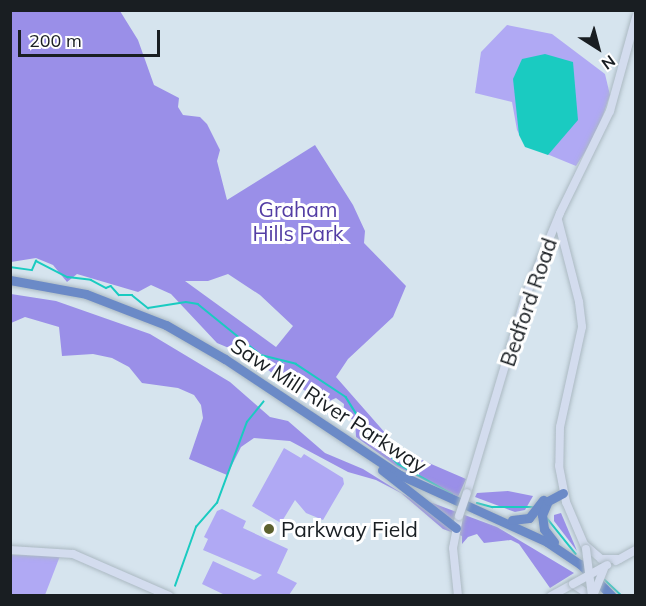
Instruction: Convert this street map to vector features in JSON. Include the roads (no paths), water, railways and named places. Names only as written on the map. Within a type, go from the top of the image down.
[{"type":"highway","name":"Saw Mill River Parkway","points":[[10,280],[77,292],[150,318],[225,359],[398,474],[501,518],[569,556],[612,596]]},
{"type":"highway","name":"Saw Mill River Parkway","points":[[10,285],[84,299],[156,326],[224,364],[382,470],[531,538],[575,566],[605,596]]},
{"type":"highway","points":[[382,470],[456,528]]},
{"type":"highway","points":[[501,518],[527,519],[548,495],[563,490]]},
{"type":"highway","points":[[563,490],[546,504],[542,522],[548,536],[569,556]]},
{"type":"main road","name":"Bedford Road","points":[[458,596],[453,558],[456,528],[525,298],[557,218],[610,111],[636,17]]},
{"type":"main road","points":[[557,218],[579,302],[582,327],[559,436],[563,490],[586,547],[592,596]]},
{"type":"main road","points":[[586,547],[606,562]]},
{"type":"main road","points":[[10,550],[73,554],[170,596]]},
{"type":"main road","points":[[551,596],[589,575],[606,562],[619,559],[636,550]]},
{"type":"main road","points":[[592,596],[606,562]]},
{"type":"main road","points":[[573,584],[592,596]]},
{"type":"waterway","points":[[10,267],[32,270],[36,261],[68,277],[91,280],[106,288],[111,286],[119,295],[132,295],[148,308],[186,302],[198,304],[261,355],[296,364],[346,397],[362,423],[398,464],[452,494]]},
{"type":"waterway","points":[[275,382],[282,363]]},
{"type":"waterway","points":[[175,586],[196,527],[217,503],[247,422],[263,402]]},
{"type":"waterway","points":[[477,503],[492,507],[533,507]]},
{"type":"waterway","points":[[547,518],[576,554]]},
{"type":"waterway","points":[[605,580],[622,596]]},
{"type":"place","name":"Parkway Field","points":[[269,529]]},
{"type":"park label","name":"Graham Hills Park","points":[[298,221]]}]
